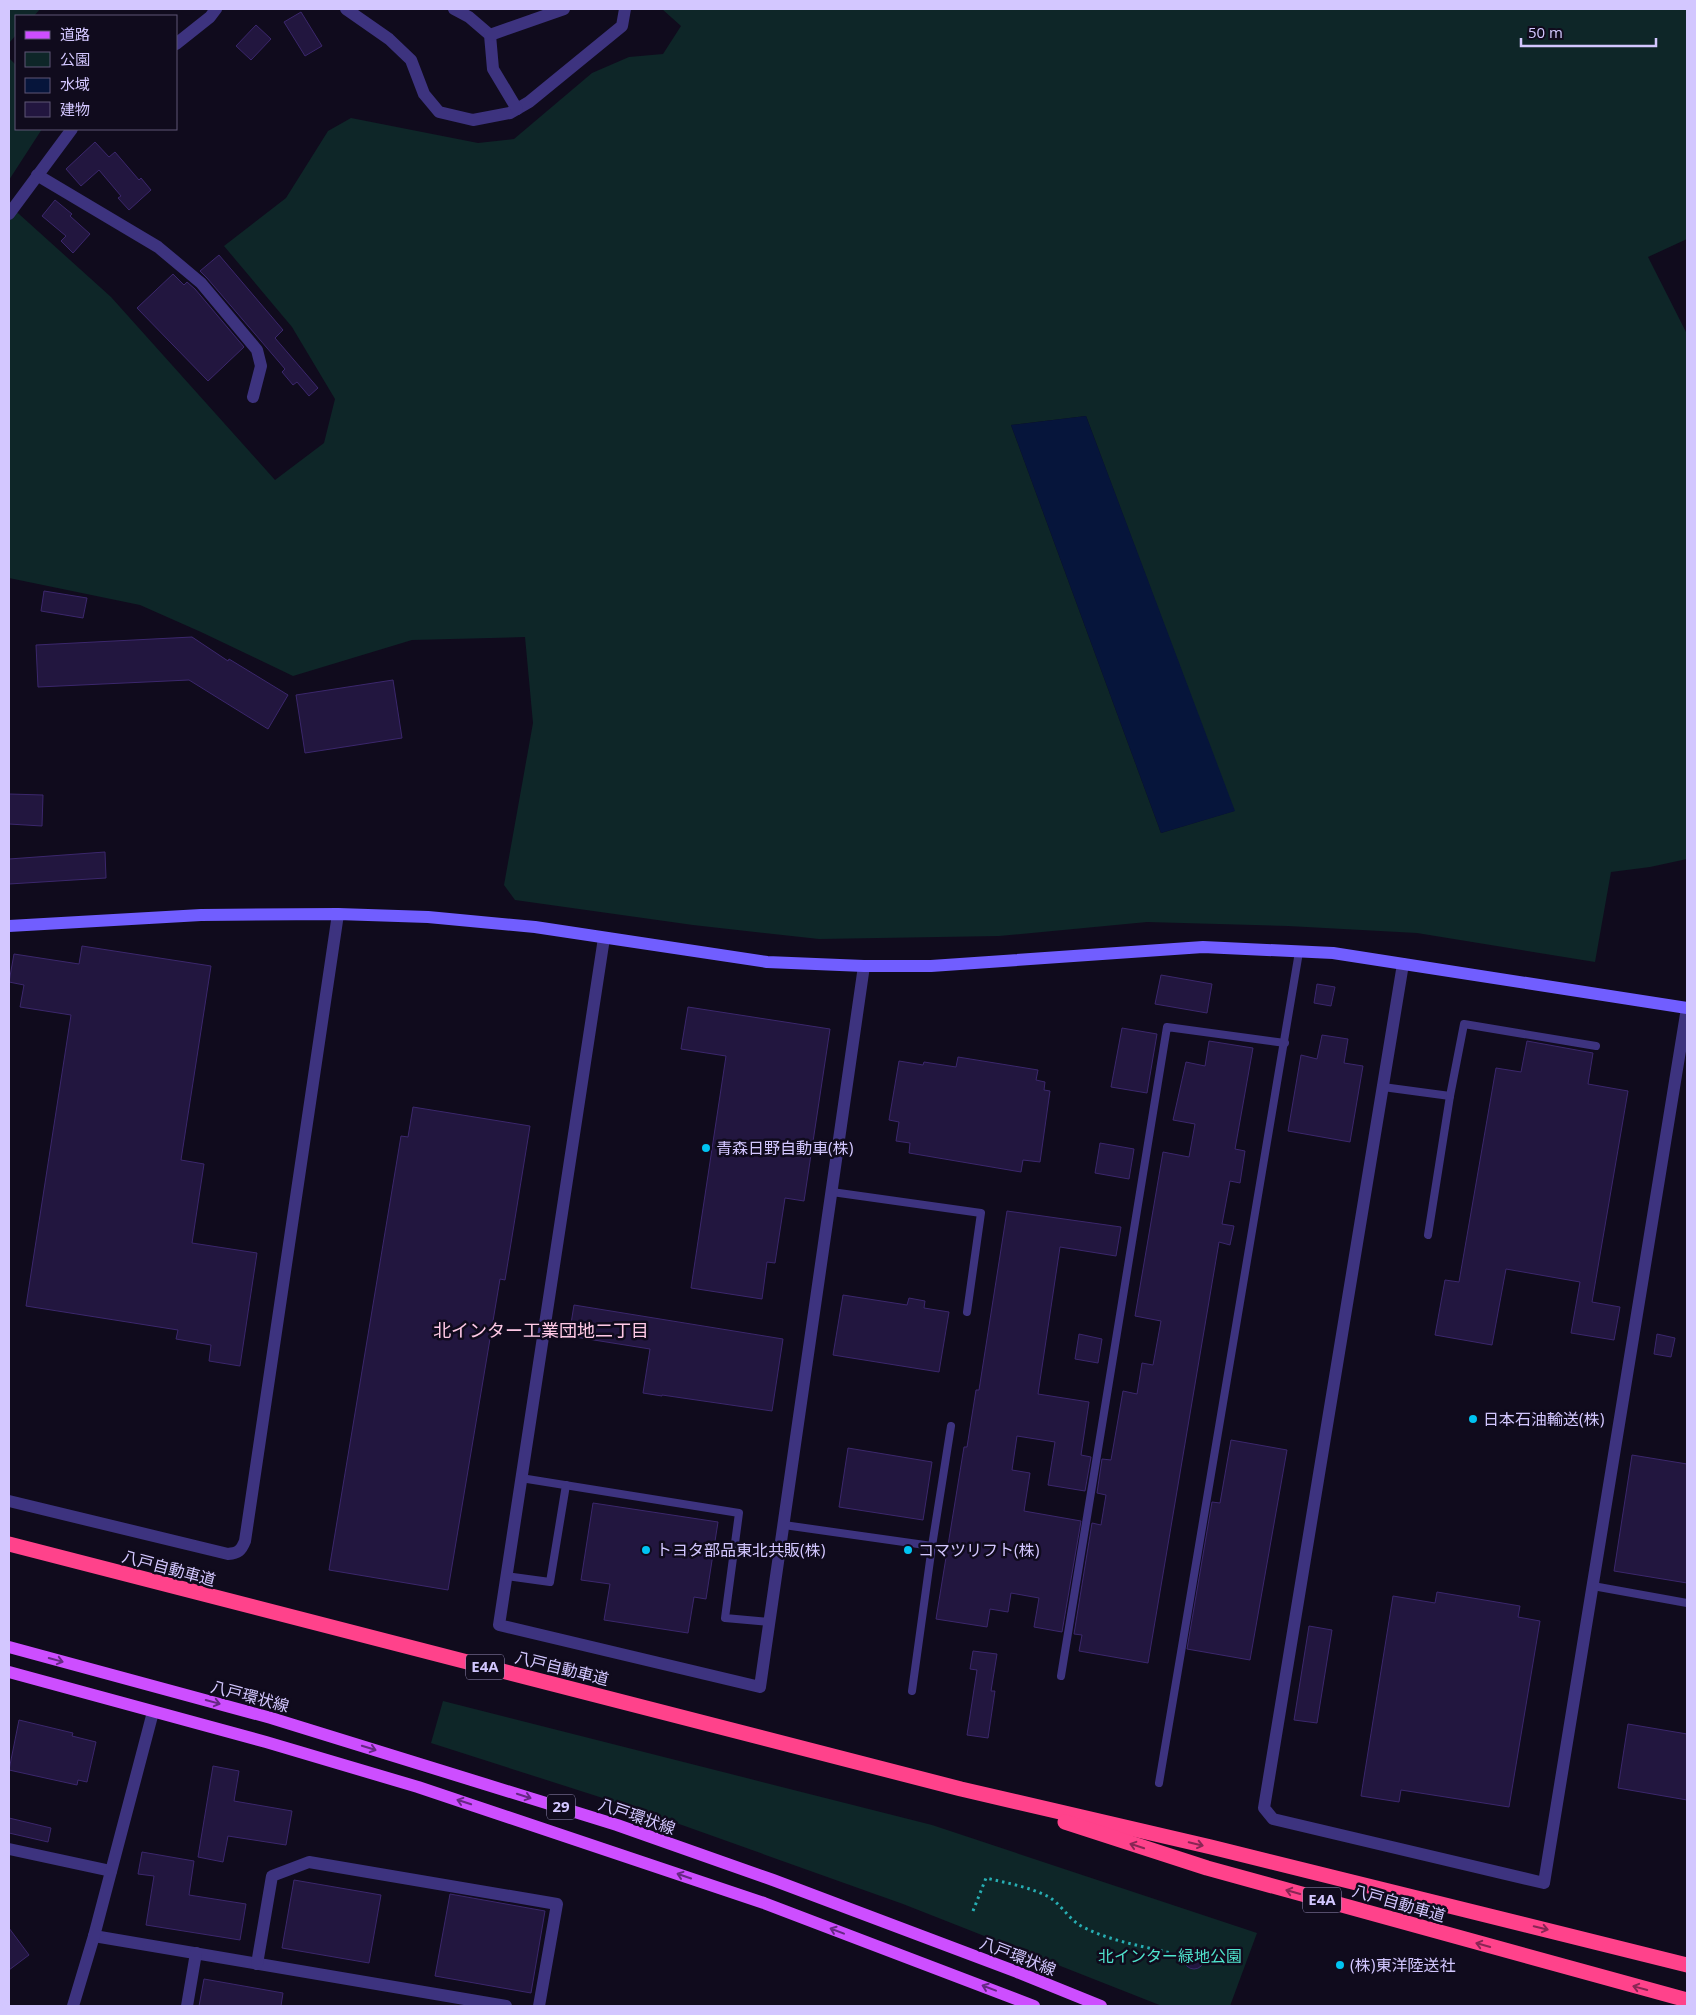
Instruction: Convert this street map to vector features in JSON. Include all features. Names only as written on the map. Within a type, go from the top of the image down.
[{"type":"highway","name":"八戸自動車道","points":[[9,1544],[961,1789],[1221,1849],[1687,1965]]},
{"type":"highway","name":"八戸自動車道","points":[[961,1789],[1207,1868],[1687,2000]]},
{"type":"main road","name":"八戸環状線","points":[[9,1647],[271,1718],[616,1825],[818,1897],[1017,1972],[1101,2006]]},
{"type":"main road","name":"29","points":[[9,1672],[266,1742],[418,1787],[764,1903],[1034,2006]]},
{"type":"street","points":[[178,42],[210,17],[216,9]]},
{"type":"street","points":[[346,9],[389,38],[411,60],[424,94],[439,112],[473,120],[510,113],[529,102],[622,26],[625,9]]},
{"type":"street","points":[[454,9],[469,17],[490,36],[493,69],[517,109]]},
{"type":"street","points":[[490,36],[564,9]]},
{"type":"street","points":[[9,214],[71,130]]},
{"type":"street","points":[[37,175],[158,247],[201,283],[257,350],[261,366],[253,397]]},
{"type":"street","points":[[9,1501],[228,1554],[237,1553],[242,1549],[338,914]]},
{"type":"street","points":[[9,926],[201,915],[338,914],[428,917],[535,928],[767,962],[864,966],[931,966],[1203,948],[1333,953],[1687,1008],[1544,1883],[1273,1819],[1264,1808],[1403,964]]},
{"type":"street","points":[[604,938],[499,1625],[760,1687],[864,966]]},
{"type":"street","points":[[73,2006],[94,1936],[153,1712]]},
{"type":"street","points":[[9,1849],[111,1872]]},
{"type":"street","points":[[257,1964],[272,1876],[308,1862],[557,1904],[540,2006]]},
{"type":"street","points":[[94,1936],[506,2006]]},
{"type":"street","points":[[187,2006],[196,1953]]},
{"type":"lane","points":[[1158,1783],[1299,952]]},
{"type":"lane","points":[[1428,1235],[1450,1096],[1464,1024],[1596,1046]]},
{"type":"lane","points":[[1061,1676],[1167,1027],[1284,1043]]},
{"type":"lane","points":[[1383,1087],[1450,1096]]},
{"type":"lane","points":[[832,1192],[981,1213],[967,1312]]},
{"type":"lane","points":[[912,1691],[951,1426]]},
{"type":"lane","points":[[521,1478],[739,1513],[725,1618],[770,1622]]},
{"type":"lane","points":[[506,1576],[550,1582],[566,1485]]},
{"type":"lane","points":[[784,1525],[932,1546]]},
{"type":"lane","points":[[1593,1586],[1687,1603]]},
{"type":"path","points":[[973,1911],[986,1878],[1034,1891],[1048,1897],[1062,1906],[1082,1927],[1124,1942],[1171,1953]]},
{"type":"green space","points":[[9,9],[40,9],[35,15],[15,15],[15,36],[9,43]]},
{"type":"green space","points":[[662,9],[1687,9],[1687,239],[1648,257],[1687,334],[1687,859],[1650,867],[1611,872],[1595,962],[1417,933],[1288,926],[1147,922],[999,936],[819,939],[693,925],[515,900],[504,885],[533,723],[525,637],[412,640],[293,676],[140,605],[9,578],[9,205],[111,297],[275,480],[324,443],[335,399],[292,327],[224,246],[286,198],[328,131],[351,118],[478,143],[514,139],[592,73],[629,57],[663,54],[681,26]],"holes":[[[1086,416],[1234,811],[1161,833],[1011,425]]]},
{"type":"green space","points":[[9,58],[15,64],[15,130],[41,130],[9,180]]},
{"type":"green space","name":"北インター緑地公園","points":[[443,1701],[932,1825],[1257,1933],[1230,2006],[1162,2006],[903,1904],[637,1809],[431,1743]]},
{"type":"water","points":[[1086,416],[1235,811],[1161,833],[1011,425]]},
{"type":"building","points":[[301,12],[322,46],[305,56],[284,22]]},
{"type":"building","points":[[256,25],[271,39],[251,60],[236,46]]},
{"type":"building","points":[[95,142],[109,157],[115,152],[139,180],[141,178],[151,190],[129,210],[118,198],[121,196],[99,170],[81,186],[66,169]]},
{"type":"building","points":[[55,200],[72,214],[70,216],[90,234],[73,253],[61,241],[66,236],[42,216]]},
{"type":"building","points":[[219,255],[283,330],[275,338],[318,388],[309,396],[297,382],[293,385],[282,372],[285,369],[200,271]]},
{"type":"building","points":[[173,274],[184,285],[187,282],[195,289],[244,347],[208,381],[137,308]]},
{"type":"building","points":[[44,591],[87,598],[83,618],[41,611]]},
{"type":"building","points":[[192,637],[228,661],[229,659],[288,695],[268,729],[189,680],[38,687],[36,645]]},
{"type":"building","points":[[393,680],[402,738],[305,753],[296,695]]},
{"type":"building","points":[[9,794],[43,795],[42,826],[9,824]]},
{"type":"building","points":[[105,852],[106,878],[9,884],[9,859]]},
{"type":"building","points":[[82,946],[211,966],[181,1160],[204,1164],[192,1243],[257,1253],[240,1366],[209,1361],[211,1345],[176,1339],[178,1330],[26,1306],[71,1015],[20,1007],[24,985],[9,982],[14,954],[79,964]]},
{"type":"building","points":[[1161,975],[1212,984],[1207,1013],[1155,1004]]},
{"type":"building","points":[[1317,984],[1335,987],[1331,1006],[1314,1003]]},
{"type":"building","points":[[688,1007],[830,1029],[804,1201],[785,1198],[775,1263],[767,1262],[762,1299],[691,1288],[726,1056],[681,1049]]},
{"type":"building","points":[[1122,1028],[1157,1034],[1147,1093],[1111,1087]]},
{"type":"building","points":[[1322,1035],[1348,1039],[1344,1063],[1363,1066],[1350,1142],[1288,1131],[1301,1055],[1317,1059]]},
{"type":"building","points":[[1209,1041],[1253,1048],[1235,1149],[1245,1151],[1240,1183],[1230,1181],[1222,1224],[1234,1226],[1230,1245],[1219,1242],[1148,1663],[1079,1651],[1082,1635],[1074,1634],[1092,1523],[1101,1525],[1106,1495],[1097,1493],[1102,1459],[1111,1460],[1123,1391],[1137,1394],[1142,1363],[1153,1365],[1161,1321],[1135,1316],[1163,1152],[1189,1157],[1195,1124],[1173,1120],[1186,1062],[1205,1066]]},
{"type":"building","points":[[1527,1041],[1593,1053],[1588,1084],[1628,1091],[1592,1302],[1620,1307],[1614,1340],[1571,1333],[1580,1282],[1506,1269],[1492,1345],[1435,1335],[1445,1280],[1459,1282],[1496,1068],[1521,1072]]},
{"type":"building","points":[[958,1057],[1038,1070],[1036,1080],[1045,1082],[1044,1090],[1050,1091],[1040,1162],[1023,1160],[1021,1172],[909,1153],[910,1143],[896,1141],[899,1122],[889,1120],[899,1061],[923,1065],[924,1062],[956,1067]]},
{"type":"building","points":[[413,1107],[530,1126],[505,1280],[500,1279],[448,1590],[329,1570],[401,1136],[408,1137]]},
{"type":"building","points":[[1100,1143],[1134,1149],[1129,1179],[1095,1173]]},
{"type":"building","points":[[1007,1211],[1121,1227],[1116,1256],[1060,1247],[1038,1394],[1089,1402],[1081,1455],[1091,1457],[1085,1491],[1048,1485],[1055,1442],[1017,1436],[1012,1470],[1030,1473],[1024,1511],[1081,1521],[1062,1632],[1034,1627],[1039,1598],[1011,1593],[1008,1612],[990,1609],[987,1627],[936,1619],[964,1447],[967,1447],[976,1390],[979,1390]]},
{"type":"building","points":[[843,1295],[907,1305],[909,1298],[925,1301],[924,1308],[949,1312],[939,1372],[833,1355]]},
{"type":"building","points":[[574,1305],[783,1339],[772,1411],[643,1393],[650,1349],[569,1336]]},
{"type":"building","points":[[1079,1334],[1102,1339],[1098,1363],[1075,1359]]},
{"type":"building","points":[[1657,1334],[1675,1338],[1671,1357],[1654,1354]]},
{"type":"building","points":[[1231,1440],[1287,1450],[1250,1660],[1187,1649],[1212,1502],[1220,1503]]},
{"type":"building","points":[[848,1448],[932,1462],[923,1520],[839,1507]]},
{"type":"building","points":[[1632,1455],[1687,1464],[1687,1583],[1614,1571]]},
{"type":"building","points":[[593,1503],[718,1522],[706,1599],[694,1597],[688,1633],[604,1620],[610,1584],[581,1580]]},
{"type":"building","points":[[1437,1592],[1520,1606],[1518,1617],[1540,1621],[1509,1807],[1401,1790],[1399,1802],[1361,1796],[1393,1596],[1435,1603]]},
{"type":"building","points":[[1309,1626],[1332,1630],[1317,1723],[1294,1720]]},
{"type":"building","points":[[973,1651],[997,1654],[991,1691],[995,1691],[988,1738],[967,1735],[977,1670],[970,1669]]},
{"type":"building","points":[[19,1720],[73,1733],[72,1736],[96,1742],[87,1782],[78,1780],[77,1785],[9,1770]]},
{"type":"building","points":[[1628,1724],[1687,1734],[1687,1800],[1618,1788]]},
{"type":"building","points":[[213,1766],[239,1771],[234,1801],[292,1811],[286,1845],[228,1836],[223,1862],[198,1857]]},
{"type":"building","points":[[9,1818],[51,1828],[48,1842],[9,1833]]},
{"type":"building","points":[[142,1852],[194,1861],[189,1895],[246,1904],[240,1940],[146,1925],[154,1876],[138,1874]]},
{"type":"building","points":[[294,1880],[381,1895],[369,1963],[282,1948]]},
{"type":"building","points":[[450,1894],[545,1911],[531,1993],[435,1976]]},
{"type":"building","points":[[9,1928],[29,1955],[9,1970]]},
{"type":"building","points":[[1194,1949],[1201,1952],[1204,1959],[1201,1966],[1194,1969],[1187,1966],[1184,1959],[1187,1952]]},
{"type":"building","points":[[204,1979],[283,1993],[281,2006],[199,2006]]},
{"type":"place","name":"青森日野自動車(株)","points":[[706,1148]]},
{"type":"place","name":"日本石油輸送(株)","points":[[1473,1419]]},
{"type":"place","name":"トヨタ部品東北共販(株)","points":[[646,1550]]},
{"type":"place","name":"コマツリフト(株)","points":[[908,1550]]},
{"type":"place","name":"(株)東洋陸送社","points":[[1340,1965]]},
{"type":"district","name":"北インター工業団地二丁目","points":[[541,1331]]}]
